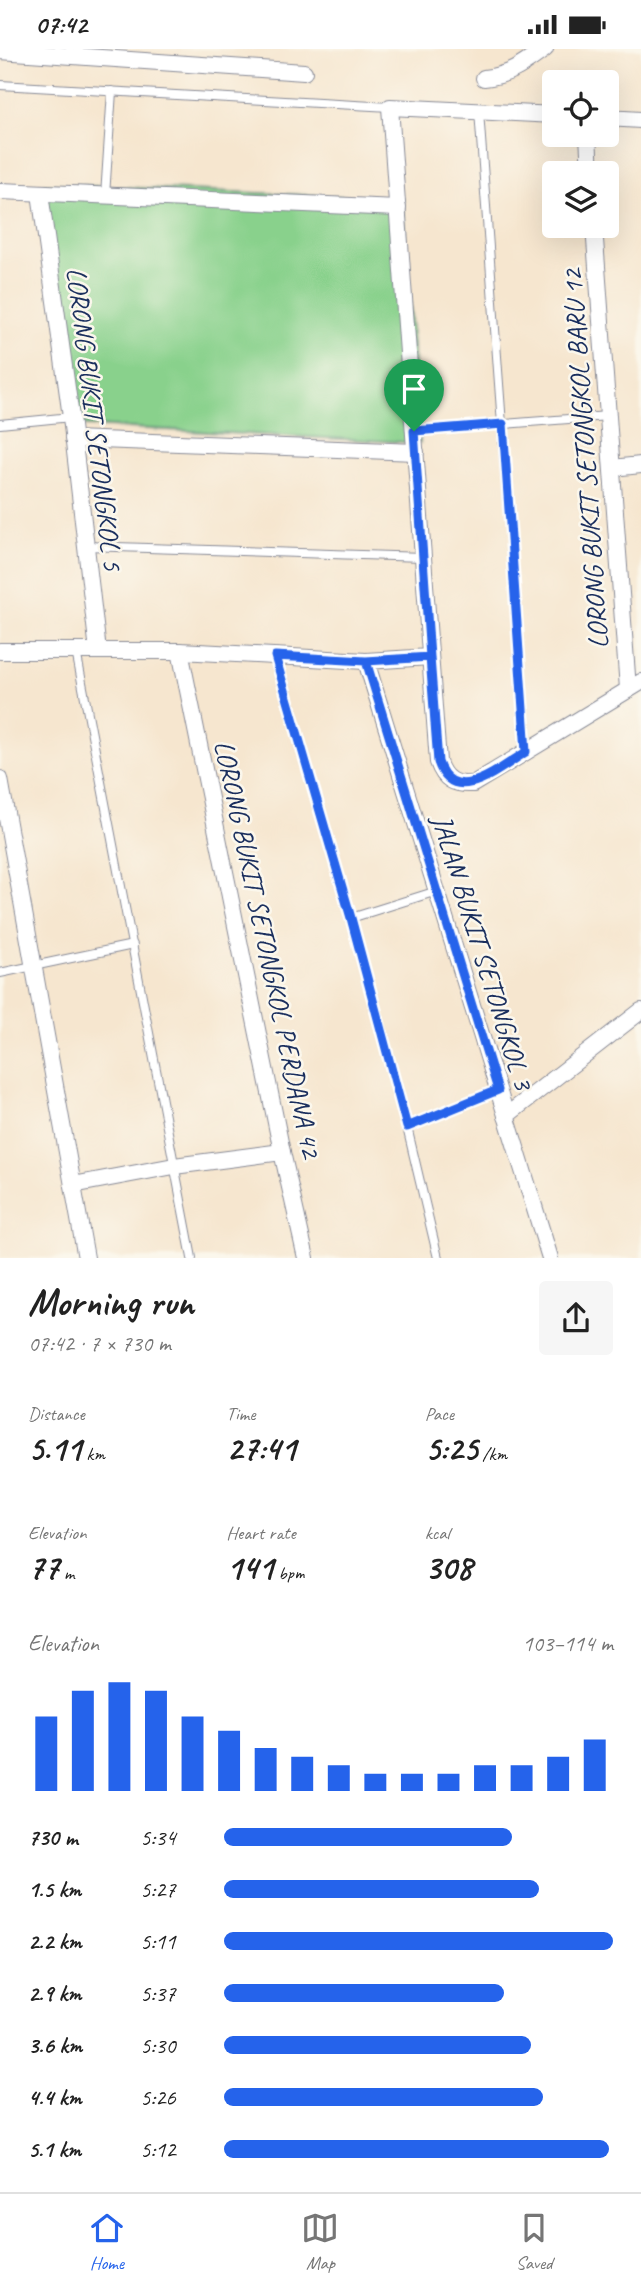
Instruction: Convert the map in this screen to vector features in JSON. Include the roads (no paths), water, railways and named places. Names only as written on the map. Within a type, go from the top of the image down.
[{"type":"street","points":[[214,49],[216,66]]},
{"type":"street","points":[[484,78],[502,76],[517,69],[545,49]]},
{"type":"street","points":[[0,51],[304,72]]},
{"type":"street","points":[[542,114],[390,107],[438,762],[442,774],[460,785],[473,784],[635,685]]},
{"type":"street","points":[[619,119],[641,120]]},
{"type":"street","points":[[0,191],[398,208]]},
{"type":"street","name":"LORONG BUKIT SETONGKOL 5","points":[[40,193],[71,417],[98,651]]},
{"type":"street","name":"LORONG BUKIT SETONGKOL BARU 12","points":[[595,238],[612,468],[635,685]]},
{"type":"street","points":[[73,439],[416,452]]},
{"type":"street","points":[[612,468],[641,465]]},
{"type":"street","points":[[0,651],[180,652],[366,661],[430,657]]},
{"type":"street","name":"LORONG BUKIT SETONGKOL PERDANA 42","points":[[180,652],[306,1258]]},
{"type":"street","name":"JALAN BUKIT SETONGKOL 3","points":[[366,661],[550,1258]]},
{"type":"street","points":[[0,779],[86,1258]]},
{"type":"street","points":[[506,1116],[641,1011]]},
{"type":"street","points":[[73,1185],[174,1166],[282,1152]]},
{"type":"lane","points":[[0,85],[390,107]]},
{"type":"lane","points":[[104,196],[112,91]]},
{"type":"lane","points":[[479,111],[526,752]]},
{"type":"lane","points":[[414,431],[608,416]]},
{"type":"lane","points":[[0,424],[71,417]]},
{"type":"lane","points":[[85,545],[423,557]]},
{"type":"lane","points":[[76,651],[192,1258]]},
{"type":"lane","points":[[275,656],[351,918],[407,1127],[438,1258]]},
{"type":"lane","points":[[351,918],[437,891]]},
{"type":"lane","points":[[0,973],[133,945]]},
{"type":"lane","points":[[407,1127],[498,1090]]}]
